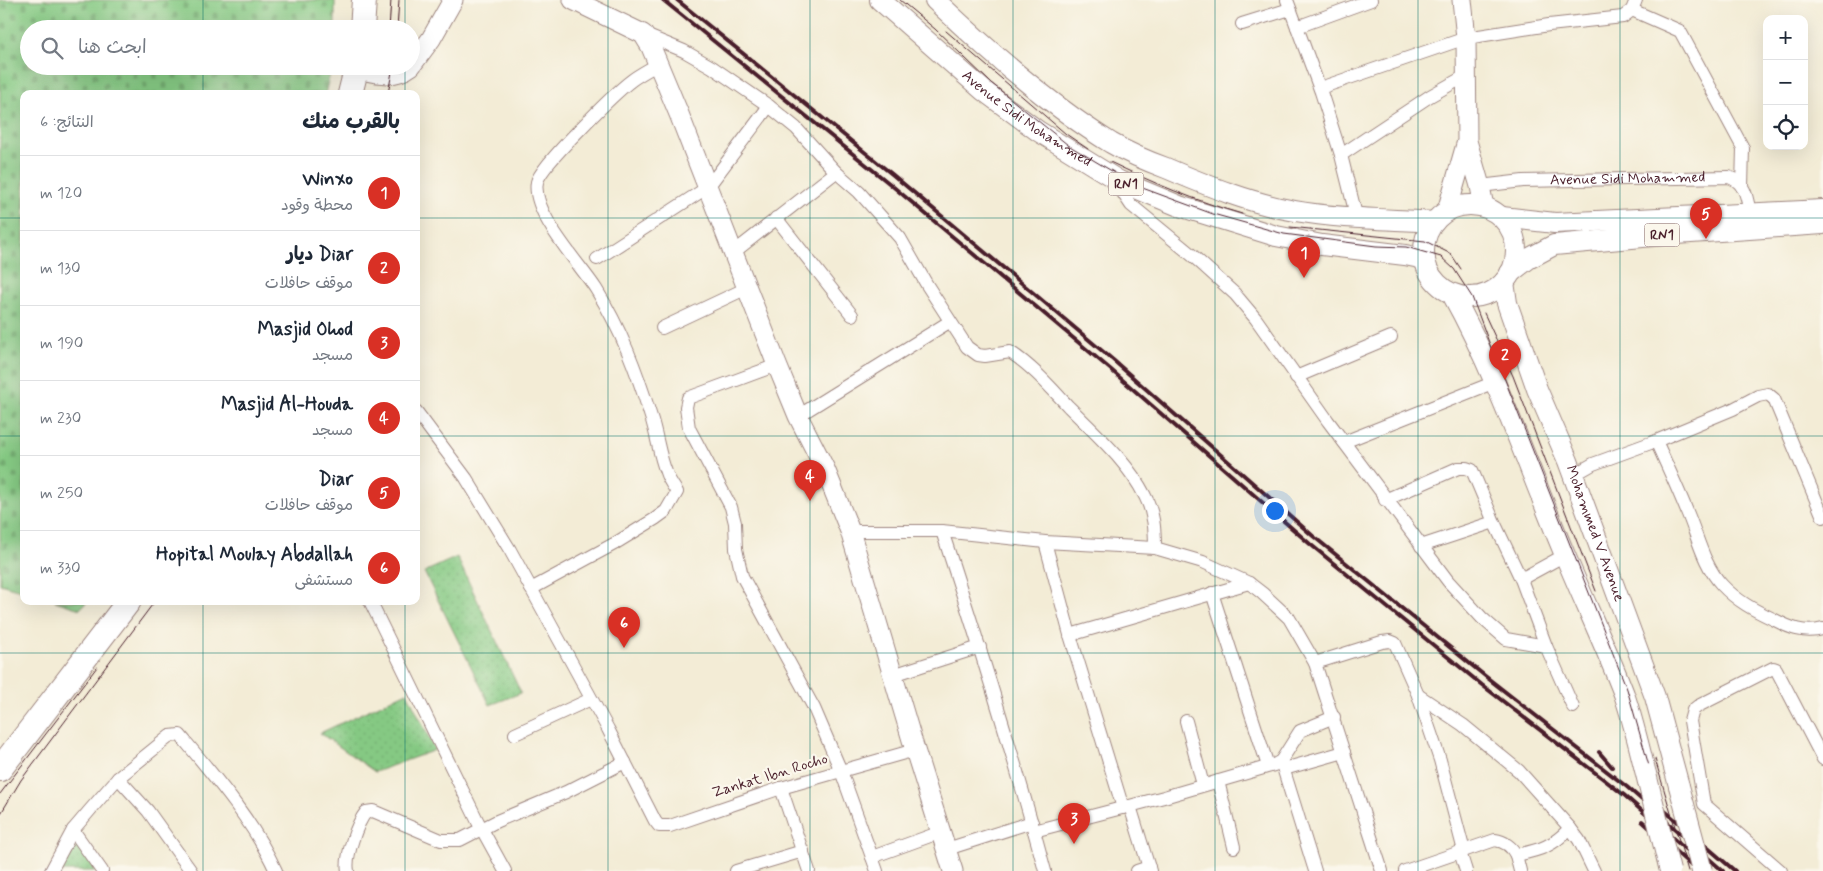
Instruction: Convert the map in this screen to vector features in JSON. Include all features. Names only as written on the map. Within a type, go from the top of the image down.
[{"type":"highway","points":[[363,20],[364,0]]},
{"type":"highway","points":[[375,20],[377,0]]},
{"type":"highway","points":[[353,90],[363,75]]},
{"type":"highway","points":[[0,745],[111,605]]},
{"type":"highway","points":[[0,769],[126,605]]},
{"type":"main road","name":"Avenue Sidi Mohammed","points":[[880,0],[984,92],[1038,131],[1119,181],[1179,206],[1276,236],[1322,245],[1425,259]]},
{"type":"main road","name":"Avenue Sidi Mohammed","points":[[942,4],[1042,94],[1075,120],[1113,144],[1141,158],[1232,195],[1294,211],[1357,218],[1441,216]]},
{"type":"main road","name":"RN1","points":[[1441,216],[1465,205],[1484,207],[1502,217],[1555,223],[1823,210]]},
{"type":"main road","points":[[1441,216],[1425,241],[1425,259],[1431,275],[1440,286],[1452,294],[1496,382],[1565,555],[1623,693],[1637,738],[1670,871]]},
{"type":"main road","points":[[1502,217],[1512,232],[1516,246],[1515,260],[1507,278]]},
{"type":"main road","name":"RN1","points":[[1452,294],[1479,296],[1493,291],[1528,259],[1554,245],[1823,224]]},
{"type":"main road","name":"Mohammed V Avenue","points":[[1507,278],[1507,303],[1537,389],[1631,628],[1655,697],[1702,871]]},
{"type":"street","points":[[420,54],[454,0]]},
{"type":"street","points":[[573,0],[698,59],[769,106],[796,128],[836,172],[859,192],[900,238],[950,322],[972,352],[985,356],[1006,352],[1022,361],[1087,425],[1132,473],[1146,497],[1153,516],[1155,548]]},
{"type":"street","points":[[1297,27],[1371,0]]},
{"type":"street","points":[[1462,0],[1466,38],[1467,141],[1484,207]]},
{"type":"street","points":[[1242,24],[1288,4],[1320,88],[1341,155],[1357,218]]},
{"type":"street","points":[[1320,88],[1466,38],[1549,25],[1623,17],[1634,5],[1680,31],[1743,148],[1742,187],[1750,214]]},
{"type":"street","points":[[642,34],[651,47],[658,64],[798,416],[824,469],[850,531],[953,871]]},
{"type":"street","points":[[531,589],[614,544],[655,519],[666,511],[676,492],[666,472],[638,377],[617,325],[595,288],[566,249],[550,223],[538,201],[537,188],[537,180],[552,159],[613,96],[634,79],[658,64]]},
{"type":"street","points":[[1341,155],[1430,96],[1467,75]]},
{"type":"street","points":[[597,259],[708,187],[769,106]]},
{"type":"street","points":[[1441,216],[1467,141]]},
{"type":"street","points":[[734,252],[836,172]]},
{"type":"street","name":"Avenue Sidi Mohammed","points":[[1480,186],[1523,181],[1721,177],[1736,180],[1742,187]]},
{"type":"street","points":[[1119,181],[1123,193],[1132,205],[1235,294],[1256,319],[1386,500],[1448,581],[1498,633],[1513,641],[1546,646]]},
{"type":"street","points":[[776,218],[852,315]]},
{"type":"street","points":[[662,328],[747,288]]},
{"type":"street","points":[[798,416],[950,322]]},
{"type":"street","points":[[1296,377],[1391,337]]},
{"type":"street","points":[[777,365],[688,398],[686,407],[689,428],[731,507],[735,523],[736,549],[742,576],[814,708],[841,771],[878,871]]},
{"type":"street","points":[[1344,442],[1496,382]]},
{"type":"street","points":[[1572,476],[1593,464],[1656,441],[1733,409],[1758,396],[1770,395],[1774,399],[1823,517]]},
{"type":"street","name":"Zankat Ibn Rocho","points":[[420,416],[466,478],[510,550],[658,825],[665,827],[781,788],[915,750]]},
{"type":"street","points":[[1656,441],[1688,512],[1706,559],[1721,584],[1748,606],[1784,625],[1807,632],[1823,628]]},
{"type":"street","points":[[1386,500],[1458,468],[1466,468],[1475,474],[1494,522],[1521,579],[1546,646],[1573,707]]},
{"type":"street","points":[[1421,546],[1494,522]]},
{"type":"street","points":[[850,531],[942,531],[1045,542],[1155,548],[1203,562],[1249,583],[1262,592],[1289,618],[1315,663],[1334,717],[1382,871]]},
{"type":"street","points":[[942,531],[980,647],[1045,871]]},
{"type":"street","points":[[1045,542],[1070,635],[1127,807],[1145,870]]},
{"type":"street","points":[[1521,579],[1565,555]]},
{"type":"street","points":[[1070,635],[1249,583]]},
{"type":"street","points":[[1212,593],[1268,766]]},
{"type":"street","points":[[372,605],[482,829],[506,871]]},
{"type":"street","points":[[1315,663],[1382,642],[1392,641],[1398,648],[1418,695],[1440,760],[1466,871]]},
{"type":"street","points":[[893,675],[980,647]]},
{"type":"street","points":[[1781,871],[1704,804],[1690,721],[1693,710],[1773,668],[1776,669],[1823,759]]},
{"type":"street","points":[[1418,695],[1463,725],[1519,771],[1570,828],[1579,840],[1594,871]]},
{"type":"street","points":[[515,734],[591,699]]},
{"type":"street","points":[[1315,871],[1283,765],[1300,731],[1334,717]]},
{"type":"street","points":[[1186,720],[1203,785]]},
{"type":"street","points":[[51,871],[73,830],[118,778],[170,736],[180,735],[235,804],[269,856],[276,871]]},
{"type":"street","points":[[872,857],[944,841],[1033,826],[1127,807],[1268,766],[1283,765],[1344,752]]},
{"type":"street","points":[[348,871],[350,851],[361,818],[366,812],[373,811],[441,840],[460,840],[566,792],[625,762]]},
{"type":"street","points":[[118,778],[148,811],[191,871]]},
{"type":"street","points":[[1218,781],[1234,847]]},
{"type":"street","points":[[781,788],[809,871]]},
{"type":"street","points":[[1516,855],[1549,846],[1570,828]]},
{"type":"street","points":[[73,830],[102,871]]},
{"type":"street","points":[[1405,871],[1488,842],[1501,840],[1516,855],[1520,871]]},
{"type":"street","points":[[736,871],[803,851]]},
{"type":"green space","points":[[0,0],[335,0],[335,20],[20,20],[20,75],[330,75],[326,90],[20,90],[20,590],[0,584]]},
{"type":"green space","points":[[457,557],[521,693],[490,705],[424,572]]},
{"type":"green space","points":[[68,605],[84,605],[80,609]]},
{"type":"green space","points":[[407,692],[435,750],[375,772],[320,733]]},
{"type":"green space","points":[[78,845],[96,871],[59,871]]},
{"type":"tram line","points":[[390,20],[391,0]]},
{"type":"tram line","points":[[398,20],[399,0]]},
{"type":"tram line","points":[[900,0],[935,29],[991,83],[1068,145],[1137,186],[1213,214],[1284,234],[1376,246],[1406,247],[1441,257],[1454,269],[1472,297],[1627,689],[1679,871]]},
{"type":"tram line","points":[[946,31],[1066,134],[1088,149]]},
{"type":"tram line","points":[[389,90],[391,75]]},
{"type":"tram line","points":[[1110,162],[1175,191],[1242,214]]},
{"type":"tram line","points":[[1290,227],[1425,241],[1451,254],[1461,269]]},
{"type":"tram line","points":[[1484,313],[1513,376],[1596,591]]},
{"type":"tram line","points":[[0,815],[21,780],[152,605]]},
{"type":"tram line","points":[[0,794],[97,667]]},
{"type":"tram line","points":[[1655,759],[1688,871]]},
{"type":"railway","points":[[663,0],[890,184],[1110,369],[1310,544],[1482,685],[1624,795],[1710,871]]},
{"type":"railway","points":[[677,0],[893,175],[1113,360],[1313,536],[1485,676],[1627,787],[1723,871]]},
{"type":"railway","points":[[1599,752],[1612,767]]},
{"type":"railway","points":[[1658,805],[1735,871]]},
{"type":"railway","points":[[1642,821],[1697,871]]},
{"type":"place","name":"Diar","points":[[1706,239]]},
{"type":"place","name":"Winxo","points":[[1304,278]]},
{"type":"place","name":"Diar ديار","points":[[1505,380]]},
{"type":"place","name":"Masjid Al-Houda","points":[[810,501]]},
{"type":"place","name":"Hopital Moulay Abdallah","points":[[624,648]]},
{"type":"place","name":"Masjid Ohod","points":[[1074,844]]}]
